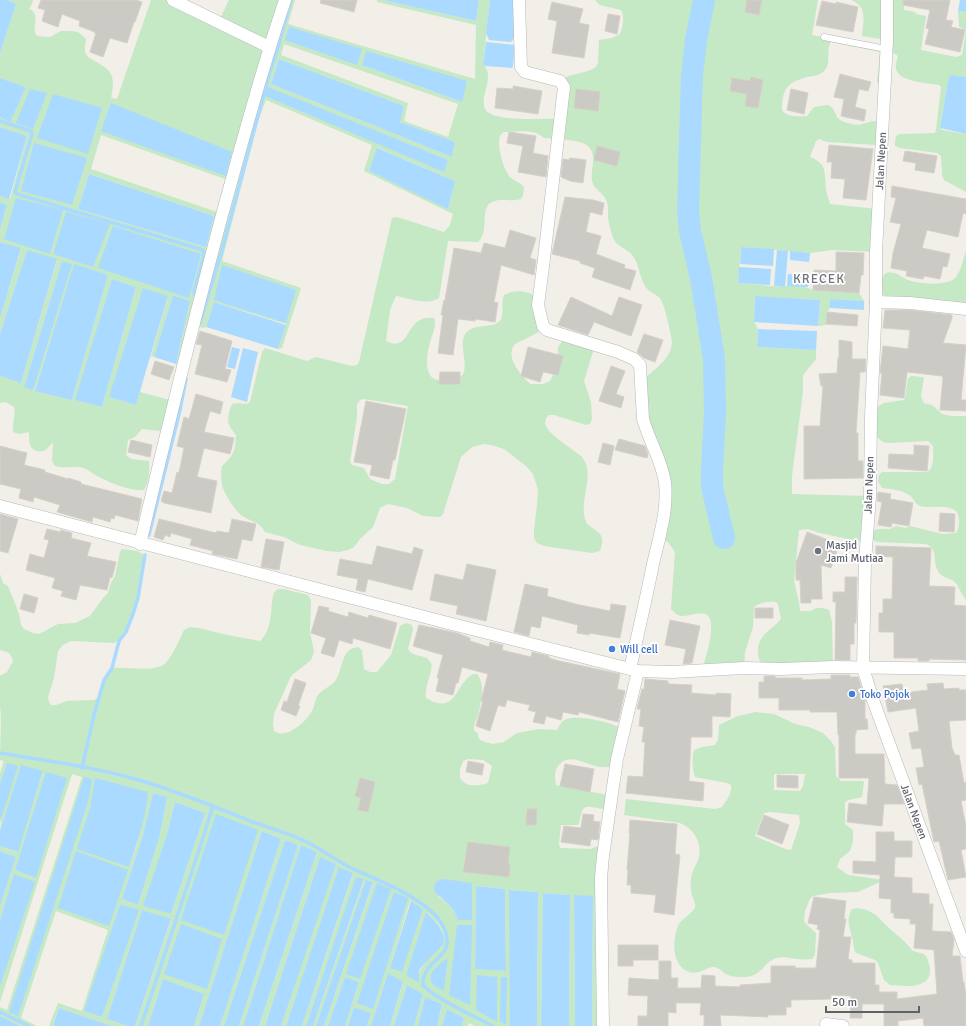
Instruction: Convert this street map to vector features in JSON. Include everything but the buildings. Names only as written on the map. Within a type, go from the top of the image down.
[{"type":"street","points":[[172,0],[269,47]]},
{"type":"street","points":[[140,544],[196,312],[269,47],[285,0]]},
{"type":"street","points":[[519,0],[521,67],[525,72],[560,81],[564,87],[538,305],[540,318],[547,330],[618,352],[634,359],[640,365],[645,427],[661,463],[666,500],[617,759],[603,856],[601,878],[603,1026]]},
{"type":"street","name":"Jalan Nepen","points":[[888,0],[876,252],[876,302],[871,416],[870,496],[865,562],[863,668],[872,700],[966,951]]},
{"type":"street","points":[[876,302],[910,303],[966,309]]},
{"type":"street","points":[[0,506],[140,544],[634,670],[672,672],[744,668],[966,669]]},
{"type":"street","points":[[826,1024],[843,1026]]},
{"type":"lane","points":[[824,37],[886,49]]},
{"type":"green space","points":[[8,0],[33,0],[29,9],[35,14],[35,32],[37,36],[50,37],[61,31],[71,31],[78,32],[86,39],[85,51],[87,56],[104,66],[111,74],[113,83],[111,98],[117,99],[151,0],[173,0],[219,21],[229,0],[295,0],[288,24],[475,79],[476,25],[377,2],[377,0],[383,0],[476,21],[479,0],[490,0],[483,64],[487,69],[488,75],[484,98],[485,109],[498,116],[520,119],[561,119],[560,81],[568,76],[592,70],[596,67],[598,63],[599,40],[612,38],[620,34],[623,22],[621,10],[600,5],[595,0],[818,0],[812,35],[886,49],[887,40],[862,36],[862,10],[860,6],[851,0],[920,0],[904,2],[904,10],[926,16],[921,50],[956,57],[962,55],[966,30],[966,77],[950,76],[940,128],[942,130],[966,134],[966,192],[944,180],[942,175],[941,156],[937,153],[895,146],[896,136],[900,134],[935,133],[941,87],[939,85],[914,81],[902,77],[896,69],[898,56],[887,49],[884,84],[877,82],[880,52],[831,42],[828,49],[828,65],[824,71],[816,76],[807,77],[791,83],[784,94],[782,111],[788,115],[807,116],[814,107],[828,105],[832,108],[837,117],[844,122],[860,125],[877,121],[876,145],[827,142],[819,139],[816,141],[810,157],[820,163],[824,170],[826,191],[830,204],[878,209],[876,252],[832,250],[810,253],[741,247],[738,283],[783,287],[798,286],[813,290],[859,293],[864,301],[831,299],[830,308],[827,312],[826,325],[818,326],[820,300],[755,297],[754,322],[758,329],[757,347],[816,350],[816,359],[803,375],[803,392],[792,476],[792,494],[870,496],[862,542],[808,529],[799,530],[794,581],[800,611],[811,611],[815,608],[829,610],[832,622],[833,667],[762,668],[758,654],[758,646],[762,637],[781,619],[778,604],[776,602],[770,602],[762,603],[754,607],[753,627],[745,652],[744,668],[702,670],[711,636],[710,619],[707,615],[703,614],[681,616],[676,614],[671,609],[675,552],[668,542],[659,537],[666,500],[651,440],[644,379],[658,367],[670,352],[672,341],[662,301],[645,286],[637,262],[633,256],[617,244],[613,238],[608,218],[607,202],[605,197],[595,187],[592,181],[593,154],[588,146],[579,142],[544,138],[536,133],[526,131],[504,132],[501,135],[499,146],[502,160],[509,176],[524,187],[521,199],[495,201],[488,205],[486,209],[482,238],[478,242],[448,241],[439,298],[424,301],[396,296],[390,310],[386,341],[395,344],[401,342],[417,322],[424,318],[434,318],[435,326],[427,357],[428,371],[431,377],[435,380],[455,380],[461,376],[464,370],[465,363],[463,339],[466,333],[475,328],[498,322],[502,316],[504,295],[520,291],[535,296],[543,326],[537,333],[515,344],[512,349],[511,354],[515,366],[530,384],[543,384],[550,381],[557,367],[558,347],[563,340],[595,345],[584,381],[591,402],[592,419],[590,424],[586,425],[554,415],[549,415],[546,418],[545,424],[553,435],[582,457],[586,464],[588,472],[584,516],[587,524],[602,537],[600,551],[592,553],[544,546],[537,543],[534,538],[534,530],[538,490],[533,474],[526,466],[504,449],[484,444],[472,447],[461,457],[443,514],[440,517],[423,516],[407,508],[388,504],[380,508],[373,527],[354,547],[348,550],[339,552],[327,551],[300,545],[284,537],[265,532],[259,525],[243,517],[235,508],[225,492],[221,480],[222,466],[233,453],[236,441],[236,435],[228,422],[229,412],[232,404],[247,404],[250,402],[262,352],[265,348],[307,361],[316,357],[352,366],[357,365],[359,362],[392,218],[397,217],[444,232],[450,225],[453,214],[364,171],[372,145],[266,100],[258,121],[222,261],[301,288],[282,348],[278,349],[286,324],[214,302],[206,327],[203,328],[196,325],[183,366],[176,364],[190,301],[173,295],[154,357],[151,356],[168,297],[109,397],[136,405],[140,392],[170,400],[162,429],[159,431],[142,429],[135,437],[128,440],[126,455],[131,459],[149,461],[149,476],[144,490],[132,489],[118,485],[93,474],[87,469],[55,466],[52,461],[53,442],[45,450],[34,450],[30,443],[29,432],[20,434],[13,432],[15,413],[14,407],[6,402],[0,403],[0,376],[21,383],[57,260],[27,250],[0,334],[0,318],[21,249],[0,242],[0,230],[7,205],[0,202],[0,196],[10,199],[27,136],[0,127],[0,117],[10,121],[26,87],[0,78],[0,53],[16,4]],"holes":[[[284,44],[458,104],[448,137],[404,121],[408,103],[281,55]],[[366,51],[462,102],[362,65]],[[279,59],[404,106],[400,122],[455,142],[452,157],[271,84]],[[268,88],[448,160],[444,171],[266,96]],[[101,135],[225,179],[217,212],[91,169]],[[378,148],[455,181],[448,208],[369,171]],[[89,174],[214,216],[206,247],[78,209]],[[62,261],[71,264],[24,387]],[[74,265],[108,275],[72,400],[35,390]],[[112,279],[136,287],[102,407],[76,400]],[[364,399],[408,406],[395,479],[389,484],[382,484],[370,479],[364,468],[352,465],[350,462],[357,416],[357,404],[360,400]]]},
{"type":"green space","points":[[958,11],[966,12],[966,30],[959,27]]},
{"type":"green space","points":[[966,251],[966,305],[886,296],[883,294],[882,279],[886,273],[889,272],[918,283],[944,283],[954,279],[960,270]]},
{"type":"green space","points":[[912,376],[924,378],[921,396],[924,403],[932,405],[942,414],[966,416],[966,600],[954,581],[939,573],[936,567],[933,549],[930,546],[926,544],[877,542],[873,540],[874,530],[890,529],[896,526],[906,528],[910,526],[942,534],[956,533],[959,527],[958,514],[954,510],[944,507],[920,506],[911,496],[906,493],[882,488],[878,481],[879,475],[882,472],[927,472],[930,470],[932,464],[933,446],[928,441],[889,443],[883,442],[877,437],[877,407],[884,403],[904,400],[908,378]]},
{"type":"green space","points":[[122,549],[137,551],[145,555],[136,603],[128,628],[114,643],[71,641],[63,645],[58,651],[54,678],[48,697],[51,705],[56,705],[67,701],[94,700],[98,697],[104,680],[112,668],[145,669],[163,665],[178,644],[184,630],[190,627],[260,641],[269,625],[275,591],[284,589],[308,595],[311,600],[310,631],[314,652],[311,660],[291,676],[274,714],[273,724],[274,731],[276,732],[289,732],[306,719],[311,713],[316,699],[321,692],[331,685],[337,678],[346,654],[353,648],[358,647],[362,650],[364,669],[370,672],[377,672],[391,655],[400,626],[406,623],[412,625],[413,630],[408,649],[414,654],[427,658],[432,666],[426,688],[426,698],[436,703],[444,703],[454,697],[462,685],[473,674],[477,674],[480,678],[482,694],[478,715],[474,725],[474,731],[477,732],[479,739],[482,741],[493,744],[504,742],[517,733],[539,729],[557,730],[562,722],[573,718],[590,719],[619,727],[610,766],[597,766],[570,759],[564,761],[558,766],[555,775],[556,785],[608,795],[604,809],[586,807],[583,809],[579,824],[561,825],[559,844],[560,848],[590,849],[598,846],[600,848],[603,1026],[592,1026],[593,896],[574,896],[575,1026],[569,1026],[570,895],[543,893],[541,1026],[537,1026],[538,892],[510,890],[510,1026],[475,1026],[469,1023],[468,1026],[462,1026],[464,1018],[447,1009],[442,1026],[437,1026],[442,1004],[425,997],[418,1026],[414,1026],[423,994],[407,985],[394,1026],[390,1026],[403,983],[388,973],[371,1026],[367,1026],[371,1013],[354,1007],[348,1026],[345,1026],[359,982],[345,977],[328,1026],[324,1026],[373,883],[367,880],[316,1026],[313,1026],[364,880],[357,877],[306,1026],[302,1026],[353,874],[340,867],[286,1026],[281,1026],[335,864],[320,857],[265,1026],[259,1026],[317,852],[301,845],[243,1026],[239,1026],[298,845],[285,840],[224,1026],[220,1026],[281,839],[262,831],[199,1026],[194,1026],[204,994],[163,979],[148,1026],[135,1026],[171,920],[142,910],[107,1019],[128,1026],[112,1026],[59,1008],[53,1026],[49,1026],[58,1003],[82,1011],[108,930],[56,911],[21,1018],[37,1026],[20,1026],[0,1016],[0,1007],[7,1010],[82,777],[72,774],[0,1002],[0,986],[14,875],[0,920],[0,906],[16,857],[0,851],[0,846],[17,852],[43,772],[21,766],[0,831],[7,763],[0,783],[0,773],[4,761],[0,760],[0,676],[7,672],[13,661],[9,653],[0,650],[0,574],[3,583],[8,586],[19,614],[21,625],[24,629],[39,634],[58,624],[75,623],[90,616],[108,593],[115,576]],"holes":[[[468,759],[483,760],[492,766],[488,783],[469,785],[460,778],[460,770],[463,761]],[[47,772],[36,878],[15,870]],[[96,779],[147,801],[137,844],[129,867],[90,808]],[[153,793],[167,797],[160,835],[138,905],[122,899],[143,835]],[[175,802],[205,813],[171,914],[144,905],[167,834]],[[527,809],[536,809],[526,825]],[[468,842],[510,847],[508,861]],[[464,860],[510,865],[509,877],[463,872]],[[472,883],[458,920],[453,909],[438,896]],[[476,886],[505,889],[506,971],[475,969]],[[410,901],[423,909],[391,968],[390,968]],[[120,904],[138,910],[102,1017],[85,1011]],[[426,912],[438,923],[444,937],[440,948],[432,954],[422,966],[419,974],[407,976]]]},
{"type":"green space","points":[[756,712],[774,714],[795,724],[809,727],[823,733],[830,740],[835,747],[836,776],[841,781],[864,782],[862,797],[845,802],[845,824],[853,830],[853,842],[850,851],[840,859],[837,867],[848,875],[884,880],[858,892],[830,893],[813,896],[810,899],[805,911],[804,921],[816,933],[815,955],[812,959],[784,957],[776,958],[756,974],[746,977],[730,976],[713,967],[692,973],[683,969],[679,964],[676,958],[674,944],[675,937],[679,924],[693,911],[695,907],[695,902],[691,892],[691,884],[692,874],[700,851],[698,841],[693,832],[680,823],[624,815],[626,799],[715,809],[722,807],[730,794],[731,785],[695,777],[693,753],[694,750],[702,747],[715,745],[718,740],[719,725],[738,716]],"holes":[[[774,774],[805,774],[803,786],[800,791],[774,790]],[[770,812],[799,815],[800,823],[791,850],[785,849],[755,836],[764,813]]]},
{"type":"green space","points":[[858,908],[867,910],[876,915],[913,951],[924,954],[930,968],[927,980],[916,985],[909,986],[890,985],[884,980],[878,963],[875,960],[856,953],[854,950],[849,920],[852,909]]},
{"type":"water","points":[[0,0],[8,0],[16,4],[0,53]]},
{"type":"water","points":[[383,0],[479,0],[476,21]]},
{"type":"water","points":[[490,0],[514,0],[514,38],[511,42],[489,40],[486,33]]},
{"type":"water","points":[[960,0],[966,0],[966,12],[958,11]]},
{"type":"water","points":[[289,27],[362,49],[357,65],[285,40]]},
{"type":"water","points":[[486,42],[515,45],[512,68],[485,66],[483,64]]},
{"type":"water","points":[[366,51],[467,81],[462,102],[362,65]]},
{"type":"water","points":[[279,59],[404,106],[400,122],[455,142],[452,157],[271,84]]},
{"type":"water","points":[[950,75],[966,77],[966,134],[940,128]]},
{"type":"water","points":[[0,78],[26,87],[10,122],[0,117]]},
{"type":"water","points":[[268,87],[448,160],[444,172],[265,96]]},
{"type":"water","points":[[30,89],[47,93],[33,129],[16,123]]},
{"type":"water","points":[[53,94],[102,108],[88,154],[37,138]]},
{"type":"water","points":[[111,103],[232,152],[226,176],[101,131]]},
{"type":"water","points":[[0,127],[27,136],[9,199],[0,196]]},
{"type":"water","points":[[34,143],[87,158],[72,205],[21,191]]},
{"type":"water","points":[[377,148],[455,181],[448,209],[369,171]]},
{"type":"water","points":[[89,174],[214,216],[206,247],[78,209]]},
{"type":"water","points":[[16,198],[63,210],[50,254],[4,239]]},
{"type":"water","points":[[0,202],[7,205],[0,230]]},
{"type":"water","points":[[66,212],[110,224],[93,267],[53,254]]},
{"type":"water","points":[[113,226],[201,254],[189,298],[98,268]]},
{"type":"water","points":[[0,242],[21,248],[0,318]]},
{"type":"water","points":[[741,247],[774,249],[773,266],[740,264]]},
{"type":"water","points":[[27,250],[57,259],[21,383],[0,376],[0,334]]},
{"type":"water","points":[[777,250],[788,251],[785,287],[774,286]]},
{"type":"water","points":[[790,251],[810,253],[809,262],[790,260]]},
{"type":"water","points":[[62,261],[72,264],[33,390],[24,387]]},
{"type":"water","points":[[74,264],[108,275],[72,400],[35,391]]},
{"type":"water","points":[[222,265],[296,290],[286,323],[214,300]]},
{"type":"water","points":[[739,267],[771,269],[770,285],[738,283]]},
{"type":"water","points":[[788,274],[809,276],[808,287],[787,286]]},
{"type":"water","points":[[112,279],[136,287],[102,407],[75,400]]},
{"type":"water","points":[[143,288],[168,296],[136,405],[109,397]]},
{"type":"water","points":[[173,295],[190,301],[176,364],[154,357]]},
{"type":"water","points":[[755,296],[820,300],[818,326],[754,322]]},
{"type":"water","points":[[830,299],[864,301],[864,310],[830,308]]},
{"type":"water","points":[[214,302],[286,325],[278,349],[206,327]]},
{"type":"water","points":[[758,329],[817,331],[816,350],[757,347]]},
{"type":"water","points":[[232,347],[240,349],[235,369],[227,367]]},
{"type":"water","points":[[243,348],[258,352],[247,402],[231,397]]},
{"type":"water","points":[[7,763],[18,766],[0,822],[0,783]]},
{"type":"water","points":[[21,765],[43,771],[18,852],[0,846],[0,831]]},
{"type":"water","points":[[46,772],[67,778],[36,878],[15,870]]},
{"type":"water","points":[[84,777],[92,779],[88,802],[18,1016],[9,1012]]},
{"type":"water","points":[[95,778],[148,792],[143,820],[129,867],[77,849],[90,808]]},
{"type":"water","points":[[153,793],[167,797],[160,835],[138,905],[122,899],[143,835]]},
{"type":"water","points":[[175,802],[205,813],[171,914],[143,906],[167,834]]},
{"type":"water","points":[[216,814],[258,830],[224,935],[181,920]]},
{"type":"water","points":[[262,831],[281,839],[220,1026],[199,1026]]},
{"type":"water","points":[[285,840],[298,845],[239,1026],[224,1026]]},
{"type":"water","points":[[301,845],[317,852],[259,1026],[243,1026]]},
{"type":"water","points":[[0,851],[16,857],[0,906]]},
{"type":"water","points":[[76,851],[128,870],[109,926],[58,908]]},
{"type":"water","points":[[320,857],[336,864],[281,1026],[265,1026]]},
{"type":"water","points":[[339,867],[353,873],[302,1026],[286,1026]]},
{"type":"water","points":[[14,874],[35,882],[0,986],[0,920]]},
{"type":"water","points":[[356,877],[364,879],[313,1026],[306,1026]]},
{"type":"water","points":[[443,879],[472,883],[472,920],[458,920],[453,909],[434,891],[436,882]]},
{"type":"water","points":[[366,880],[373,882],[324,1026],[316,1026]]},
{"type":"water","points":[[377,883],[391,889],[360,979],[346,974]]},
{"type":"water","points":[[476,886],[505,889],[506,971],[475,969]]},
{"type":"water","points":[[509,890],[538,892],[537,1026],[510,1026]]},
{"type":"water","points":[[394,892],[408,898],[373,1009],[357,1003]]},
{"type":"water","points":[[543,893],[570,895],[569,1026],[541,1026]]},
{"type":"water","points":[[574,895],[593,896],[592,1026],[575,1026]]},
{"type":"water","points":[[411,901],[423,909],[402,972],[390,968]]},
{"type":"water","points":[[120,904],[139,910],[102,1017],[84,1011]]},
{"type":"water","points":[[142,910],[171,919],[135,1026],[128,1026],[107,1019]]},
{"type":"water","points":[[426,912],[440,928],[444,938],[440,948],[420,969],[420,983],[407,976],[407,973]]},
{"type":"water","points":[[181,924],[222,939],[207,989],[164,974]]},
{"type":"water","points":[[457,925],[472,925],[470,1005],[449,995]]},
{"type":"water","points":[[448,958],[444,990],[432,984],[430,978],[435,969]]},
{"type":"water","points":[[388,973],[403,982],[390,1026],[371,1026]]},
{"type":"water","points":[[477,975],[497,977],[497,1022],[476,1009]]},
{"type":"water","points":[[345,977],[359,982],[345,1026],[328,1026]]},
{"type":"water","points":[[501,977],[507,977],[506,1024],[500,1022]]},
{"type":"water","points":[[163,979],[204,994],[194,1026],[148,1026]]},
{"type":"water","points":[[407,985],[423,994],[414,1026],[394,1026]]},
{"type":"water","points":[[425,997],[442,1004],[437,1026],[418,1026]]},
{"type":"water","points":[[354,1007],[371,1013],[367,1026],[348,1026]]},
{"type":"water","points":[[59,1008],[112,1026],[53,1026]]},
{"type":"water","points":[[447,1009],[464,1018],[462,1026],[442,1026]]},
{"type":"water","points":[[0,1016],[20,1026],[0,1026]]},
{"type":"waterway","points":[[200,323],[222,250],[269,75],[291,0]]},
{"type":"waterway","points":[[704,0],[696,40],[692,74],[688,211],[690,231],[701,278],[714,359],[715,413],[712,487],[724,538]]},
{"type":"waterway","points":[[0,121],[31,131],[32,134],[15,192],[17,194],[203,250],[204,256],[194,291],[195,295]]},
{"type":"waterway","points":[[149,535],[180,410],[186,379]]},
{"type":"waterway","points":[[82,768],[94,715],[104,680],[112,668],[119,641],[126,632],[138,598],[145,555]]},
{"type":"waterway","points":[[0,753],[107,772],[170,790],[300,839],[313,845],[351,868],[390,885],[429,909],[439,919],[445,930],[447,940],[446,947],[443,953],[428,969],[424,976],[423,985],[445,1001],[493,1026]]},
{"type":"waterway","points":[[141,1026],[213,806]]},
{"type":"waterway","points":[[0,1012],[29,1026]]},
{"type":"place","name":"Masjid Jami Mutiaa","points":[[818,551]]},
{"type":"place","name":"Will cell","points":[[612,649]]},
{"type":"place","name":"Toko Pojok","points":[[852,694]]},
{"type":"district","name":"KRECEK","points":[[819,279]]}]
